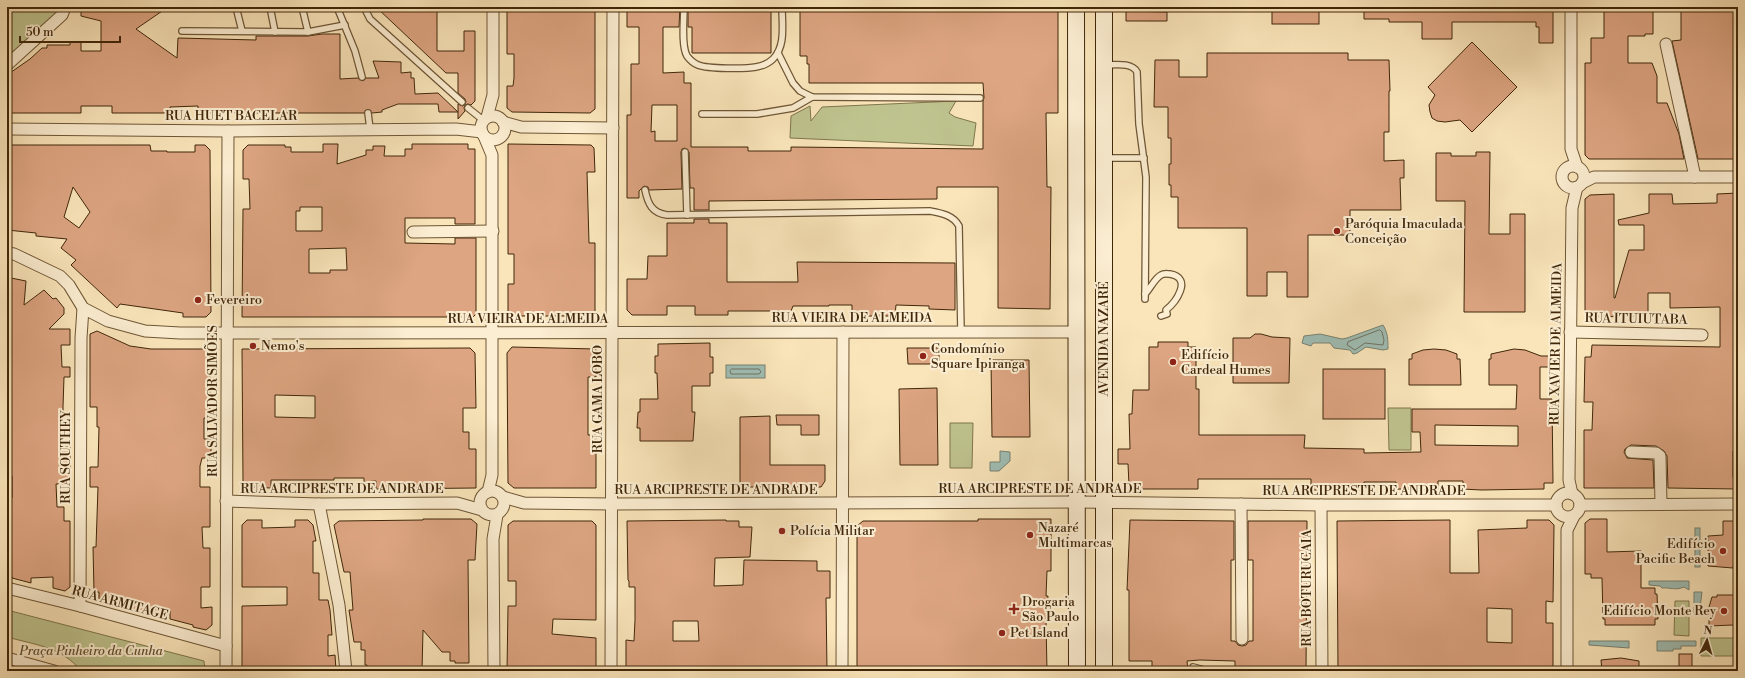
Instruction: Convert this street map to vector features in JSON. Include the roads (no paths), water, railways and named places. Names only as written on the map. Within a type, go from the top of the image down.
[{"type":"main road","points":[[1076,7],[1077,671]]},
{"type":"main road","name":"AVENIDA NAZARÉ","points":[[1104,7],[1104,671]]},
{"type":"street","points":[[7,65],[62,15],[64,10],[61,7]]},
{"type":"street","points":[[492,7],[492,475],[493,494],[504,508],[492,512],[480,505],[493,494]]},
{"type":"street","name":"RUA GAMA LOBO","points":[[611,671],[613,7]]},
{"type":"street","points":[[1570,7],[1571,149],[1562,174],[1562,180],[1565,185],[1571,188],[1594,177]]},
{"type":"street","points":[[1666,44],[1695,177]]},
{"type":"street","points":[[492,126],[492,155]]},
{"type":"street","name":"RUA HUET BACELAR","points":[[7,129],[228,131],[456,129],[492,126],[613,128]]},
{"type":"street","name":"RUA SALVADOR SIMÕES","points":[[226,671],[228,131]]},
{"type":"street","points":[[1571,149],[1584,177],[1579,185]]},
{"type":"street","points":[[1565,168],[1571,166],[1594,177],[1738,177]]},
{"type":"street","name":"RUA XAVIER DE ALMEIDA","points":[[1565,185],[1572,208]]},
{"type":"street","name":"RUA XAVIER DE ALMEIDA","points":[[1572,494],[1569,480],[1572,208],[1579,185]]},
{"type":"street","points":[[413,232],[493,231]]},
{"type":"street","points":[[7,253],[14,254],[60,276],[70,285],[83,308]]},
{"type":"street","name":"RUA VIEIRA DE ALMEIDA","points":[[83,308],[108,321],[145,331],[227,333],[1076,332]]},
{"type":"street","name":"RUA SOUTHEY","points":[[80,606],[81,346],[83,308]]},
{"type":"street","points":[[842,671],[843,332]]},
{"type":"street","name":"RUA ITUIUTABA","points":[[1570,332],[1702,335]]},
{"type":"street","points":[[1631,452],[1656,453],[1660,456],[1661,504]]},
{"type":"street","name":"RUA XAVIER DE ALMEIDA","points":[[1559,505],[1569,480]]},
{"type":"street","name":"RUA ARCIPRESTE DE ANDRADE","points":[[226,502],[319,504],[457,503],[493,494],[524,504]]},
{"type":"street","points":[[1559,505],[1566,494],[1572,494],[1576,497],[1580,505],[1579,511],[1574,516],[1567,530]]},
{"type":"street","name":"RUA ARCIPRESTE DE ANDRADE","points":[[457,503],[492,512],[524,504],[1104,502],[1321,505],[1452,510],[1559,505]]},
{"type":"street","points":[[319,504],[339,605],[346,671]]},
{"type":"street","points":[[1241,504],[1242,639]]},
{"type":"street","points":[[1580,505],[1738,504]]},
{"type":"street","name":"RUA BOTURUCAIA","points":[[1321,505],[1322,671]]},
{"type":"street","points":[[1559,505],[1567,517],[1574,516]]},
{"type":"street","points":[[1559,505],[1567,530],[1567,671]]},
{"type":"street","points":[[492,512],[494,671]]},
{"type":"street","name":"RUA ARMITAGE","points":[[7,588],[80,606],[226,646]]},
{"type":"street","points":[[7,658],[54,671]]},
{"type":"lane","points":[[236,7],[242,31]]},
{"type":"lane","points":[[270,7],[274,32]]},
{"type":"lane","points":[[302,7],[308,32]]},
{"type":"lane","points":[[337,7],[355,51],[362,78]]},
{"type":"lane","points":[[364,7],[370,19],[462,102]]},
{"type":"lane","points":[[684,7],[686,54],[696,65],[705,67],[755,67],[767,64],[778,53],[782,46],[782,7]]},
{"type":"lane","points":[[182,31],[308,32],[345,25]]},
{"type":"lane","points":[[778,53],[793,83],[800,91],[812,97],[980,98]]},
{"type":"lane","points":[[1104,65],[1130,66],[1135,69],[1136,72],[1139,124],[1146,178],[1145,297],[1161,275],[1174,275],[1182,285],[1179,296],[1166,310],[1167,314],[1161,316]]},
{"type":"lane","points":[[702,114],[757,114],[793,108],[812,97]]},
{"type":"lane","points":[[468,108],[492,126]]},
{"type":"lane","points":[[368,113],[370,129]]},
{"type":"lane","points":[[685,152],[687,215]]},
{"type":"lane","points":[[1104,158],[1144,158]]},
{"type":"lane","points":[[645,190],[650,206],[660,214],[687,215],[930,211],[956,220],[959,226],[960,332]]},
{"type":"lane","points":[[1193,667],[1208,671]]},
{"type":"water","points":[[1383,325],[1387,334],[1388,349],[1383,350],[1366,347],[1353,354],[1350,350],[1334,348],[1330,343],[1313,343],[1311,346],[1302,343],[1304,336],[1320,334],[1342,339]]},
{"type":"water","points":[[726,365],[765,365],[765,378],[726,378]]},
{"type":"water","points":[[1000,451],[1010,452],[1010,461],[999,471],[990,471],[990,462],[1000,462]]},
{"type":"water","points":[[1695,528],[1700,528],[1700,567],[1695,567]]},
{"type":"water","points":[[1649,581],[1689,581],[1689,590],[1684,587],[1678,589],[1662,588],[1660,586],[1649,585]]},
{"type":"water","points":[[1694,592],[1702,592],[1699,616],[1694,616]]},
{"type":"water","points":[[1589,641],[1629,641],[1629,648],[1589,645]]},
{"type":"water","points":[[1657,641],[1696,641],[1696,646],[1681,646],[1681,649],[1673,649],[1673,651],[1657,651]]},
{"type":"place","name":"Paróquia Imaculada Conceição","points":[[1337,231]]},
{"type":"place","name":"Fevereiro","points":[[198,300]]},
{"type":"place","name":"Nemo's","points":[[253,346]]},
{"type":"place","name":"Condomínio Square Ipiranga","points":[[923,356]]},
{"type":"place","name":"Edifício Cardeal Humes","points":[[1173,362]]},
{"type":"place","name":"Polícia Militar","points":[[782,531]]},
{"type":"place","name":"Nazaré Multimarcas","points":[[1030,535]]},
{"type":"place","name":"Edifício Pacific Beach","points":[[1723,551]]},
{"type":"place","name":"Drogaria São Paulo","points":[[1014,609]]},
{"type":"place","name":"Edifício Monte Rey","points":[[1724,611]]},
{"type":"place","name":"Pet Island","points":[[1002,633]]},
{"type":"park label","name":"Praça Pinheiro da Cunha","points":[[91,651]]}]
